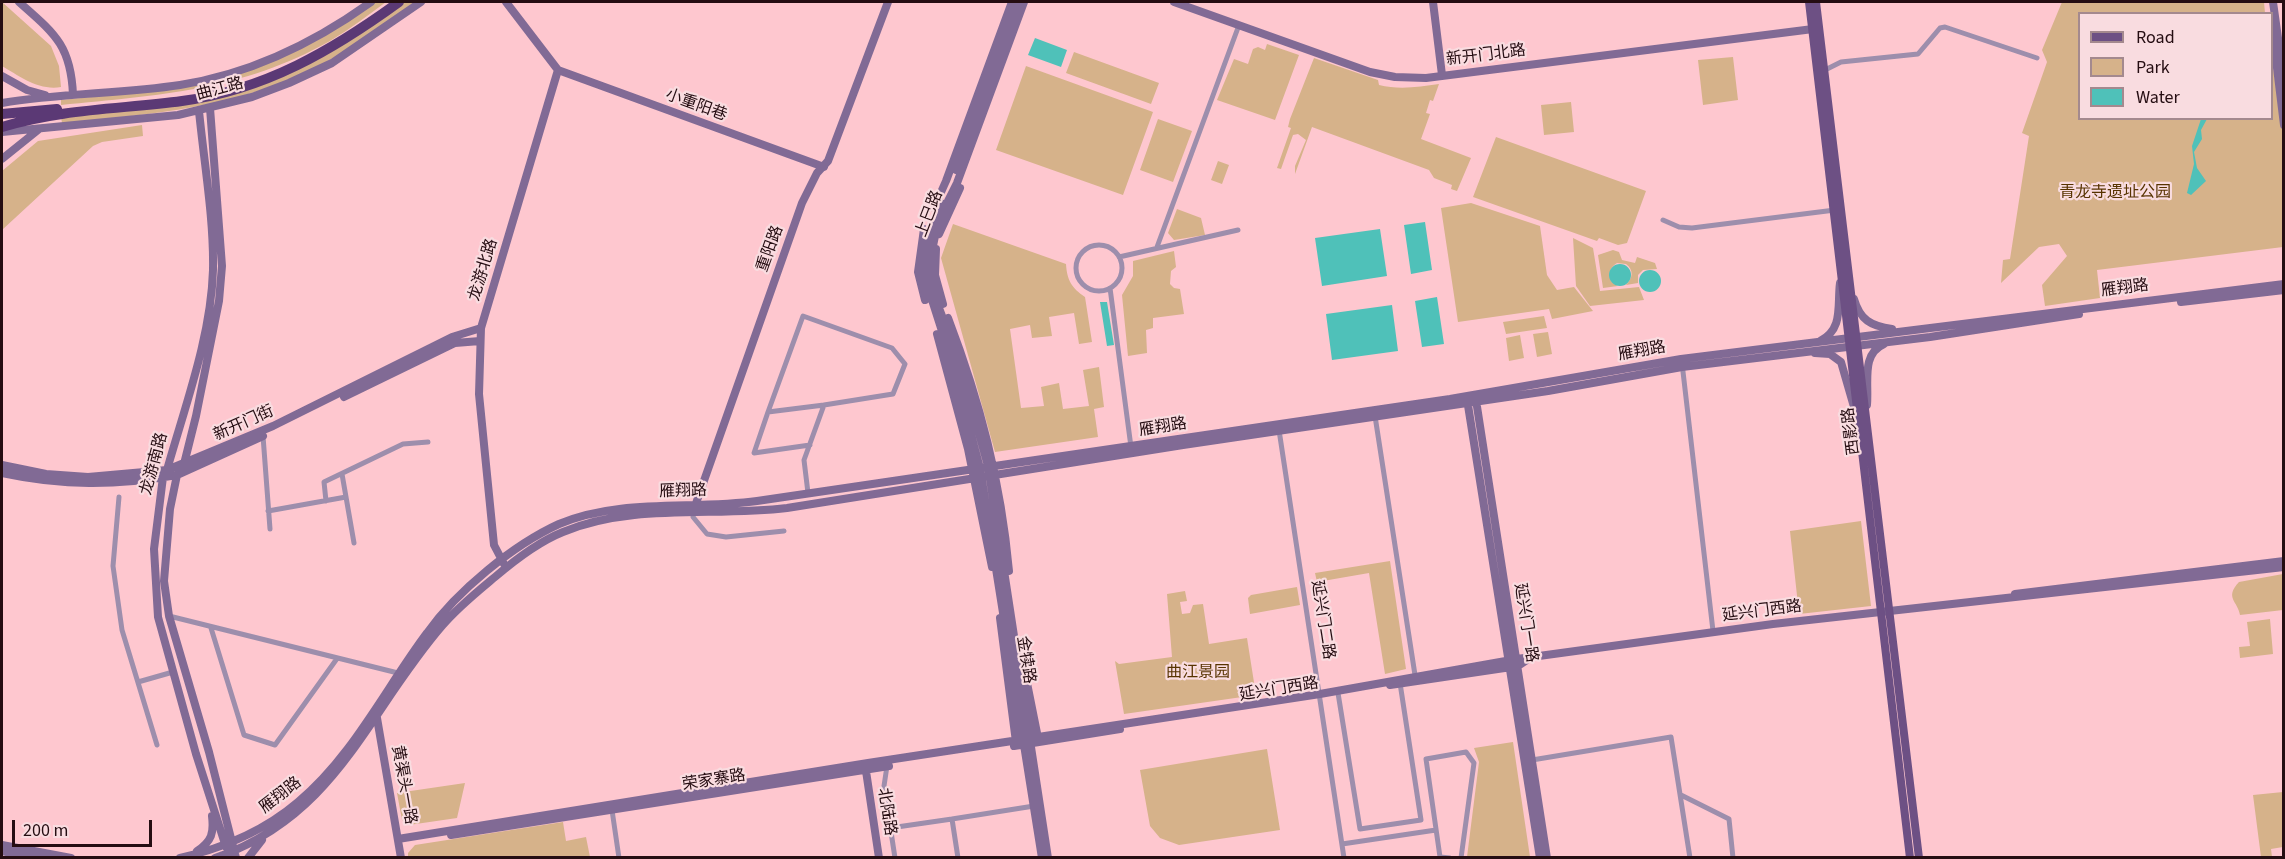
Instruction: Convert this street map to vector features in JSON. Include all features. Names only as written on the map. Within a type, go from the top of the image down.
[{"type":"highway","name":"曲江路","points":[[2,114],[180,96],[235,84],[280,68],[324,47],[390,2]]},
{"type":"highway","name":"曲江路","points":[[2,127],[59,113],[184,101],[238,90],[272,78],[330,50],[399,2]]},
{"type":"main road","name":"西影路","points":[[1809,2],[1835,210],[1841,278],[1853,341]]},
{"type":"main road","name":"西影路","points":[[1816,2],[1851,291],[1853,341],[1861,418],[1918,858]]},
{"type":"main road","name":"西影路","points":[[1885,611],[1910,858]]},
{"type":"street","points":[[19,2],[63,45],[71,66],[73,95]]},
{"type":"street","name":"曲江路","points":[[2,103],[180,85],[252,67],[315,39],[371,2]]},
{"type":"street","name":"曲江路","points":[[2,132],[178,115],[271,90],[314,72],[349,52],[421,2]]},
{"type":"street","points":[[506,2],[558,70]]},
{"type":"street","name":"重阳路","points":[[694,509],[802,203],[813,180],[824,167],[888,2]]},
{"type":"street","points":[[984,467],[919,281],[919,252],[926,225],[946,181],[1012,2]]},
{"type":"street","name":"上巳路","points":[[984,467],[926,286],[924,253],[931,225],[952,180],[1018,2]]},
{"type":"street","name":"上巳路","points":[[986,477],[958,358],[932,288],[929,257],[938,221],[957,183],[1024,2]]},
{"type":"street","points":[[1028,741],[994,578],[986,477],[963,354],[940,297],[935,275],[935,253],[940,231],[960,189],[1029,2]]},
{"type":"street","name":"新开门北路","points":[[1174,2],[1385,76],[1417,78],[1813,28]]},
{"type":"street","points":[[1435,2],[1444,75]]},
{"type":"street","points":[[2273,2],[2283,81]]},
{"type":"street","points":[[1157,248],[1239,25]]},
{"type":"street","points":[[1825,70],[1841,62],[1918,54],[1940,28],[1945,27],[2037,58]]},
{"type":"street","points":[[2273,43],[2283,125]]},
{"type":"street","name":"小重阳巷","points":[[558,70],[824,167]]},
{"type":"street","name":"龙游北路","points":[[504,564],[494,545],[479,394],[481,328],[558,70]]},
{"type":"street","points":[[2,76],[34,92],[58,96]]},
{"type":"street","name":"龙游南路","points":[[210,108],[222,266],[219,301],[184,464],[177,475],[170,509],[164,568],[169,616],[231,851]]},
{"type":"street","name":"龙游南路","points":[[199,111],[212,252],[212,288],[205,328],[165,473],[154,539],[154,582],[158,617],[173,672],[211,803],[231,851]]},
{"type":"street","points":[[2,159],[28,136],[44,128]]},
{"type":"street","points":[[1663,220],[1679,227],[1692,228],[1835,210]]},
{"type":"street","points":[[1119,257],[1238,230]]},
{"type":"street","points":[[1095,245],[1109,247],[1119,257],[1122,271],[1110,288],[1097,291],[1085,287],[1077,277],[1076,264],[1082,252],[1095,245]]},
{"type":"street","points":[[1815,343],[1827,337],[1838,323],[1841,278]]},
{"type":"street","name":"雁翔路","points":[[1682,363],[1793,352],[1903,330],[2283,284]]},
{"type":"street","points":[[1110,288],[1131,450]]},
{"type":"street","name":"雁翔路","points":[[694,509],[778,509],[986,477],[1131,450],[1815,343],[1893,340],[2087,312],[2283,290]]},
{"type":"street","points":[[1851,291],[1859,313],[1868,323],[1903,330]]},
{"type":"street","points":[[768,412],[893,394],[905,364],[892,348],[803,316],[768,412],[754,453],[810,445]]},
{"type":"street","name":"新开门街","points":[[2,473],[45,482],[97,485],[165,473],[273,426],[452,337],[481,328]]},
{"type":"street","points":[[1861,418],[1868,357],[1877,347],[1893,340]]},
{"type":"street","name":"新开门街","points":[[2,465],[46,474],[88,477],[165,473],[177,475],[455,343],[480,341]]},
{"type":"street","points":[[1793,352],[1822,353],[1839,359],[1861,418]]},
{"type":"street","points":[[1682,363],[1713,632]]},
{"type":"street","name":"雁翔路","points":[[1277,427],[1375,416],[1471,398]]},
{"type":"street","name":"延兴门一路","points":[[1471,398],[1547,858]]},
{"type":"street","points":[[808,493],[804,460],[824,405]]},
{"type":"street","points":[[1375,416],[1415,675]]},
{"type":"street","name":"延兴门二路","points":[[1277,427],[1344,858]]},
{"type":"street","points":[[263,436],[270,529]]},
{"type":"street","points":[[326,501],[324,482],[403,444],[428,442]]},
{"type":"street","name":"雁翔路","points":[[180,858],[231,851],[278,818],[313,788],[352,742],[439,617],[504,564],[548,539],[588,523],[745,503],[984,467],[1131,450]]},
{"type":"street","points":[[342,474],[354,543]]},
{"type":"street","name":"金犊路","points":[[986,477],[1048,858]]},
{"type":"street","points":[[119,497],[113,566],[122,630],[157,745]]},
{"type":"street","points":[[268,511],[346,497]]},
{"type":"street","points":[[694,509],[693,517],[707,534],[726,537],[784,531]]},
{"type":"street","name":"延兴门西路","points":[[1999,598],[2028,591],[2283,561]]},
{"type":"street","name":"雁翔路","points":[[215,858],[271,831],[290,819],[322,789],[377,718],[441,627],[504,564]]},
{"type":"street","name":"延兴门西路","points":[[1028,741],[1400,683],[1528,659],[1713,632],[2283,567]]},
{"type":"street","points":[[169,616],[336,660],[398,673]]},
{"type":"street","points":[[212,628],[244,735],[275,745],[336,660]]},
{"type":"street","name":"延兴门一路","points":[[1514,663],[1539,858]]},
{"type":"street","name":"延兴门西路","points":[[1320,696],[1415,675],[1514,663]]},
{"type":"street","points":[[138,682],[173,672]]},
{"type":"street","points":[[1338,693],[1360,829],[1421,820],[1400,683]]},
{"type":"street","name":"黄渠头一路","points":[[377,718],[401,858]]},
{"type":"street","points":[[1532,760],[1671,737],[1690,858]]},
{"type":"street","name":"金犊路","points":[[1028,741],[1042,858]]},
{"type":"street","name":"荣家寨路","points":[[399,841],[866,771],[1028,741]]},
{"type":"street","name":"荣家寨路","points":[[399,841],[1028,741]]},
{"type":"street","points":[[1450,858],[1440,856],[1426,759],[1466,752],[1474,763],[1461,858]]},
{"type":"street","points":[[887,766],[884,786],[895,858]]},
{"type":"street","points":[[1413,769],[1427,766]]},
{"type":"street","name":"北陆路","points":[[866,771],[879,858]]},
{"type":"street","points":[[1681,795],[1729,819],[1733,858]]},
{"type":"street","points":[[191,855],[209,842],[213,836],[211,803]]},
{"type":"street","points":[[890,828],[1034,806]]},
{"type":"street","points":[[612,810],[619,858]]},
{"type":"street","points":[[952,819],[958,858]]},
{"type":"street","points":[[1342,844],[1436,830]]},
{"type":"street","points":[[248,858],[271,831]]},
{"type":"street","points":[[2,845],[34,858]]},
{"type":"street","points":[[2,851],[71,858]]},
{"type":"green space","points":[[2,2],[51,46],[59,66],[61,87],[37,85],[2,66]]},
{"type":"green space","points":[[376,2],[386,2],[330,41],[297,58],[264,71],[232,81],[166,94],[61,105],[61,100],[162,90],[271,62],[328,34]]},
{"type":"green space","points":[[405,2],[415,2],[359,42],[324,63],[261,90],[163,112],[62,123],[61,117],[218,97],[360,34]]},
{"type":"green space","name":"青龙寺遗址公园","points":[[2062,2],[2264,2],[2265,12],[2078,12],[2078,120],[2273,120],[2273,67],[2283,132],[2283,247],[2097,270],[2100,298],[2045,306],[2042,285],[2067,256],[2059,244],[2039,247],[2001,283],[2003,260],[2010,259],[2029,136],[2022,133],[2047,62],[2042,50]]},
{"type":"green space","points":[[1267,44],[1299,55],[1275,120],[1217,100],[1234,59],[1248,64],[1253,49],[1258,47],[1265,50]]},
{"type":"green space","points":[[1074,52],[1159,83],[1151,104],[1066,73]]},
{"type":"green space","points":[[1733,57],[1738,100],[1703,105],[1698,60]]},
{"type":"green space","points":[[1314,58],[1378,80],[1379,85],[1386,87],[1402,88],[1439,84],[1433,101],[1430,100],[1426,113],[1430,114],[1421,139],[1471,158],[1457,191],[1451,189],[1452,185],[1434,178],[1429,170],[1312,127],[1295,174],[1295,166],[1306,140],[1298,134],[1293,135],[1281,169],[1277,168],[1291,128],[1288,127],[1290,119]]},
{"type":"green space","points":[[1026,66],[1153,112],[1123,195],[996,150]]},
{"type":"green space","points":[[1571,102],[1574,132],[1544,135],[1541,105]]},
{"type":"green space","points":[[1158,119],[1192,131],[1173,182],[1140,170]]},
{"type":"green space","points":[[142,125],[143,136],[102,142],[93,146],[2,230],[2,171],[38,141]]},
{"type":"green space","points":[[1496,137],[1646,191],[1627,243],[1618,245],[1599,238],[1597,241],[1473,197]]},
{"type":"green space","points":[[1218,161],[1229,165],[1222,184],[1211,180]]},
{"type":"green space","points":[[1471,203],[1540,226],[1547,275],[1557,290],[1574,287],[1593,311],[1552,319],[1549,309],[1458,322],[1441,208]]},
{"type":"green space","points":[[1177,209],[1201,218],[1205,235],[1174,240],[1168,233]]},
{"type":"green space","points":[[953,224],[1066,264],[1071,284],[1085,297],[1092,342],[1079,344],[1074,313],[1049,317],[1052,336],[1032,338],[1030,325],[1010,329],[1021,408],[1044,406],[1041,387],[1059,383],[1063,409],[1089,406],[1083,370],[1099,367],[1104,407],[1094,409],[1098,437],[995,452],[941,258]]},
{"type":"green space","points":[[1573,238],[1593,248],[1600,291],[1639,287],[1644,300],[1590,306],[1576,286]]},
{"type":"green space","points":[[1613,250],[1619,252],[1622,260],[1635,263],[1637,257],[1655,263],[1657,269],[1643,270],[1638,275],[1638,283],[1626,285],[1630,280],[1631,271],[1626,264],[1617,263],[1611,268],[1610,278],[1618,286],[1603,288],[1598,255]]},
{"type":"green space","points":[[1174,251],[1176,267],[1171,271],[1170,284],[1180,289],[1184,314],[1153,318],[1153,328],[1146,330],[1147,353],[1128,356],[1122,295],[1133,276],[1133,261]]},
{"type":"green space","points":[[1544,316],[1547,328],[1506,334],[1503,322]]},
{"type":"green space","points":[[1548,332],[1552,354],[1537,357],[1533,334]]},
{"type":"green space","points":[[1520,335],[1524,358],[1509,361],[1506,338]]},
{"type":"green space","points":[[1861,521],[1871,606],[1799,614],[1790,531]]},
{"type":"green space","points":[[1390,561],[1406,669],[1385,674],[1369,573],[1317,582],[1315,573]]},
{"type":"green space","points":[[2283,574],[2283,610],[2240,615],[2232,596],[2239,582]]},
{"type":"green space","points":[[1297,587],[1300,605],[1250,614],[1248,598],[1251,595]]},
{"type":"green space","name":"曲江景园","points":[[1185,591],[1187,601],[1180,602],[1182,614],[1190,613],[1193,605],[1203,604],[1209,644],[1247,638],[1256,695],[1124,714],[1115,661],[1119,664],[1172,657],[1167,594]]},
{"type":"green space","points":[[2270,619],[2273,654],[2240,658],[2239,647],[2250,646],[2247,622]]},
{"type":"green space","points":[[1513,742],[1530,857],[1467,857],[1479,762],[1474,748]]},
{"type":"green space","points":[[1267,749],[1280,830],[1179,845],[1160,838],[1150,826],[1140,770]]},
{"type":"green space","points":[[465,783],[457,818],[409,825],[402,820],[397,793]]},
{"type":"green space","points":[[2283,792],[2283,847],[2271,849],[2272,857],[2261,857],[2253,795]]},
{"type":"green space","points":[[563,822],[566,841],[586,837],[590,857],[408,857],[408,853],[415,845]]},
{"type":"water","points":[[1035,38],[1067,50],[1061,67],[1028,55]]},
{"type":"water","points":[[2201,120],[2206,120],[2201,130],[2202,139],[2194,152],[2197,168],[2206,181],[2191,195],[2187,193],[2194,164],[2192,146]]},
{"type":"water","points":[[1425,222],[1432,270],[1411,274],[1404,225]]},
{"type":"water","points":[[1380,229],[1387,276],[1322,286],[1315,238]]},
{"type":"water","points":[[1620,264],[1628,267],[1631,275],[1628,283],[1620,286],[1612,283],[1609,275],[1612,267]]},
{"type":"water","points":[[1650,270],[1658,273],[1661,281],[1658,289],[1650,292],[1642,289],[1639,281],[1642,273]]},
{"type":"water","points":[[1437,297],[1444,344],[1422,347],[1415,301]]},
{"type":"water","points":[[1100,302],[1107,302],[1114,345],[1107,346]]},
{"type":"water","points":[[1392,305],[1398,351],[1332,360],[1326,314]]}]
